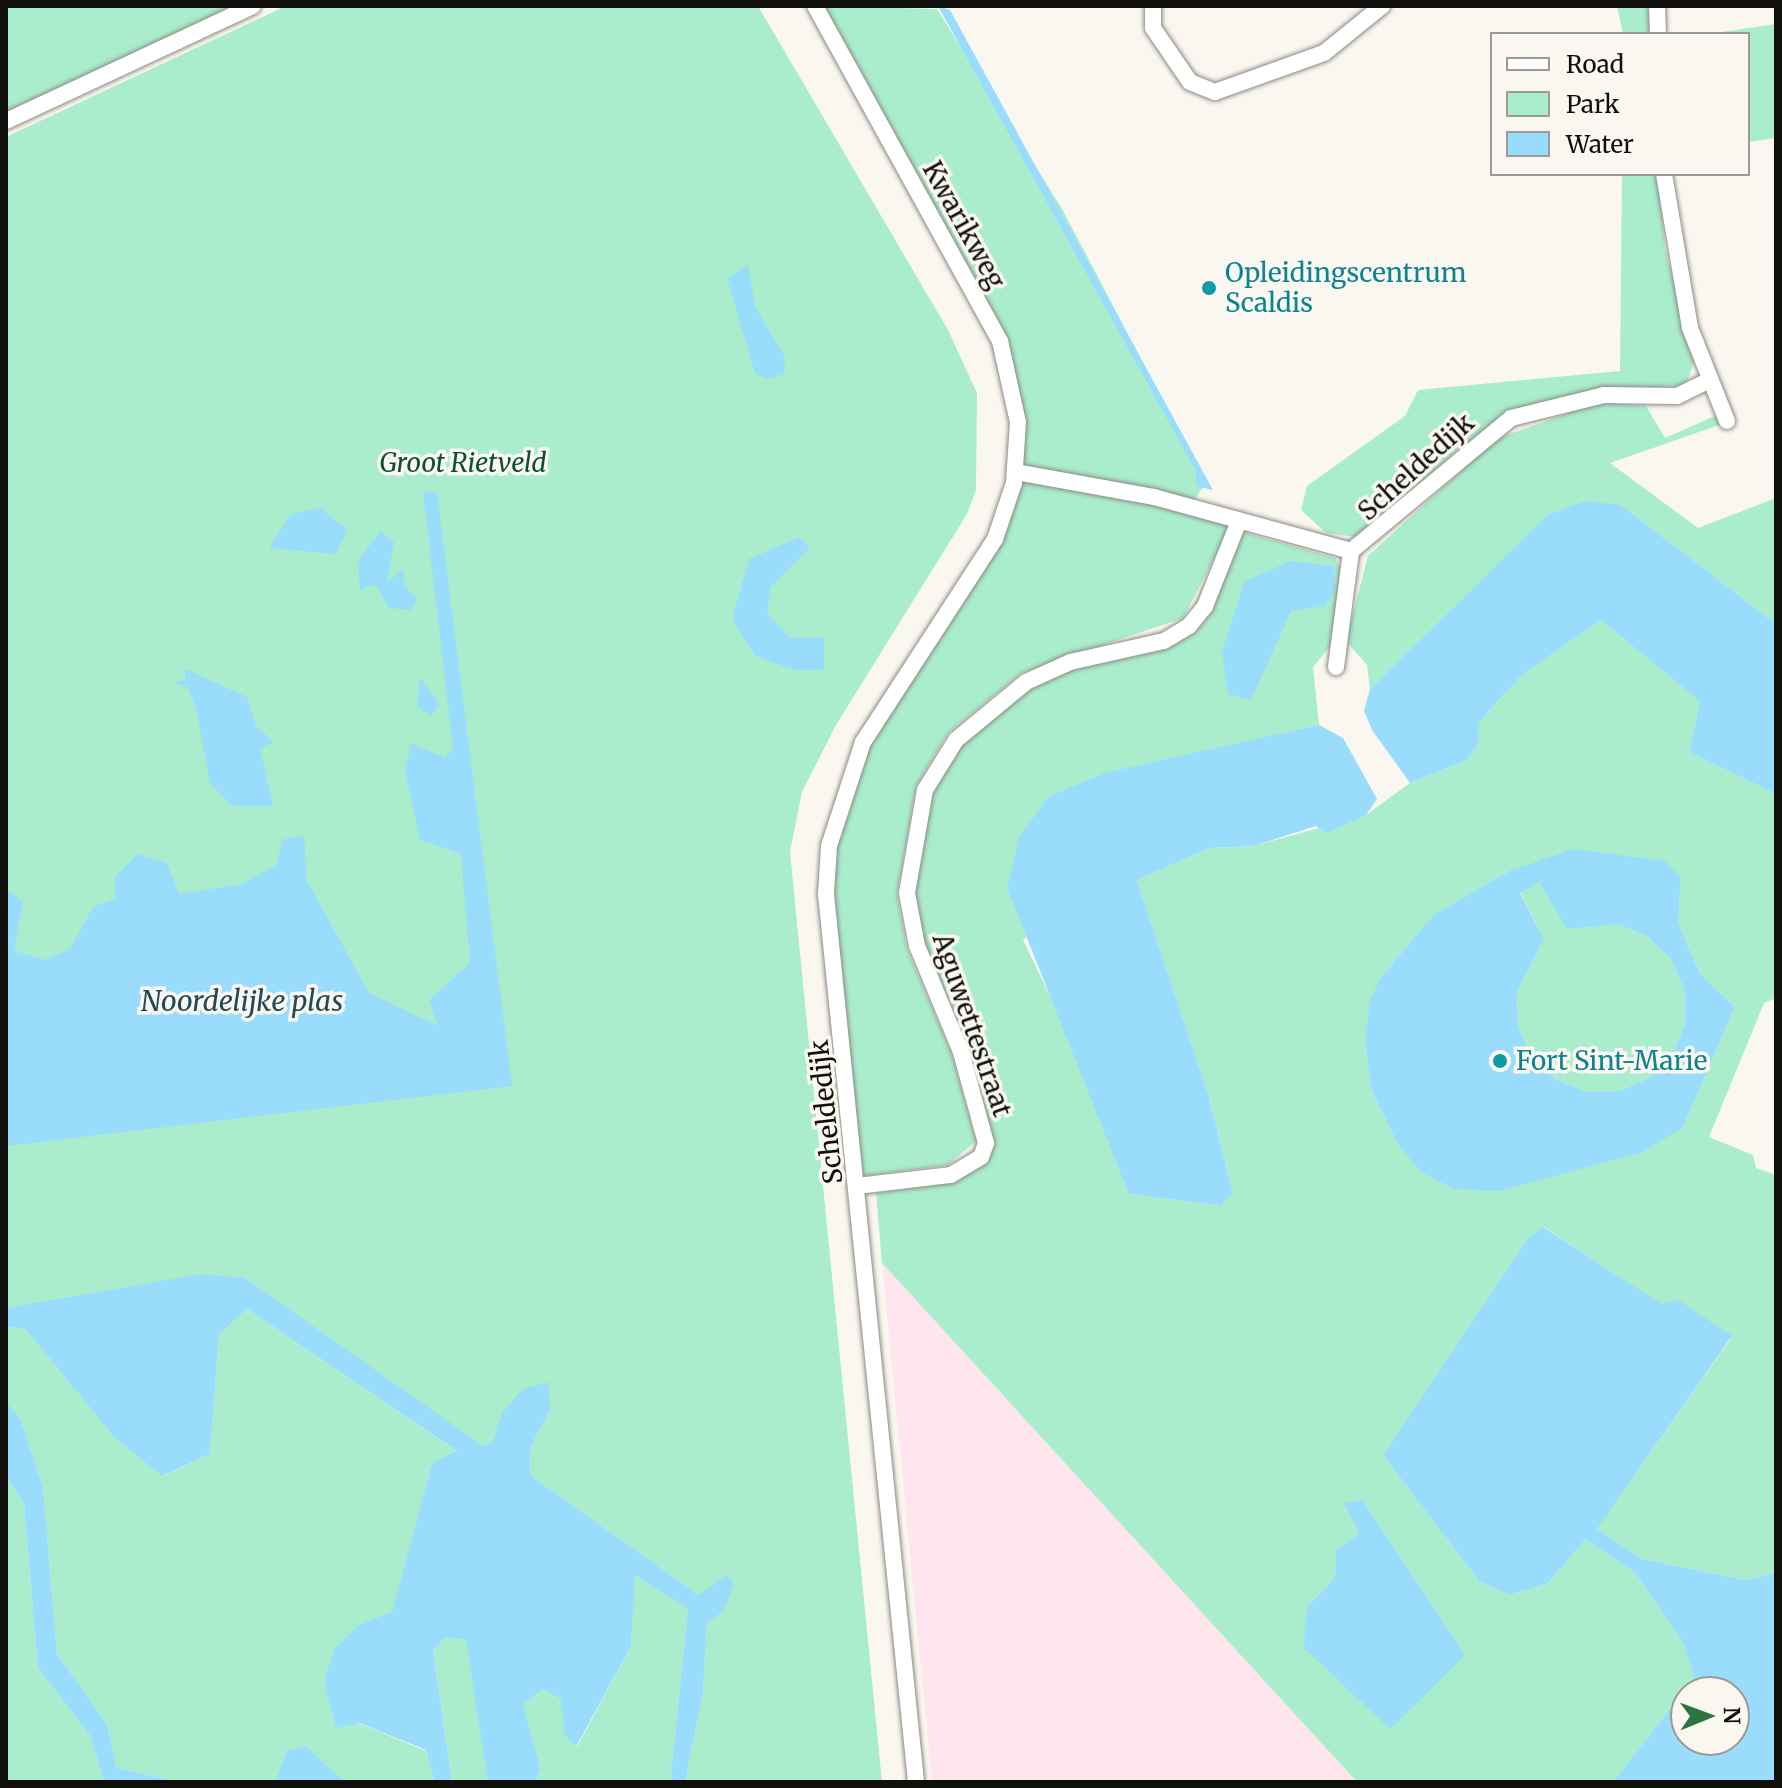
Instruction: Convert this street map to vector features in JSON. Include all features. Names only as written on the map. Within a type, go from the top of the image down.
[{"type":"street","points":[[6,121],[253,6]]},
{"type":"street","name":"Kwarikweg","points":[[815,6],[1000,341],[1018,422],[1015,478]]},
{"type":"street","points":[[1153,6],[1153,28],[1190,82],[1215,92],[1324,53],[1382,6]]},
{"type":"street","points":[[1657,6],[1658,32]]},
{"type":"street","points":[[1664,176],[1675,269],[1708,381],[1727,421]]},
{"type":"street","name":"Scheldedijk","points":[[916,1782],[826,894],[829,846],[863,742],[979,572],[1015,478],[1239,521],[1351,551],[1511,418],[1604,395],[1677,396],[1708,381]]},
{"type":"street","name":"Aguwettestraat","points":[[857,1186],[951,1175],[981,1157],[986,1143],[961,1052],[917,946],[907,893],[925,790],[956,740],[1026,682],[1070,662],[1164,641],[1189,626],[1205,606],[1239,521]]},
{"type":"street","points":[[1336,667],[1351,551]]},
{"type":"shaded area","points":[[882,1263],[1357,1782],[932,1782]]},
{"type":"green space","points":[[6,6],[235,6],[6,113]]},
{"type":"green space","name":"Groot Rietveld","points":[[286,6],[758,6],[948,330],[977,393],[976,490],[967,514],[836,725],[802,792],[790,852],[882,1782],[685,1782],[703,1694],[707,1623],[723,1612],[530,1475],[531,1446],[550,1411],[502,1412],[493,1443],[483,1447],[245,1278],[6,1308],[6,137]]},
{"type":"green space","points":[[824,6],[937,9],[1061,207],[1206,482],[1186,513],[1231,526],[1183,618],[1021,673],[948,733],[916,786],[897,894],[907,949],[952,1055],[976,1141],[948,1165],[863,1176],[833,894],[837,847],[870,746],[1002,542],[1022,485],[1026,422],[1007,338]]},
{"type":"green space","points":[[1617,6],[1650,6],[1652,32],[1623,32]]},
{"type":"green space","points":[[1776,24],[1776,138],[1750,142],[1750,32],[1722,32]]},
{"type":"green space","points":[[1622,176],[1658,176],[1665,249],[1694,362],[1686,385],[1583,393],[1521,410],[1457,450],[1364,538],[1326,533],[1301,510],[1307,486],[1405,416],[1418,390],[1620,371]]},
{"type":"green space","points":[[1599,402],[1646,406],[1665,438],[1717,415],[1722,424],[1610,463],[1698,528],[1776,498],[1776,624],[1621,505],[1547,515],[1370,689],[1367,665],[1346,641],[1368,556],[1496,439]]},
{"type":"green space","points":[[1242,532],[1335,558],[1343,572],[1332,644],[1313,667],[1319,725],[1280,734],[1023,940],[1077,1052],[1129,1194],[1221,1206],[1233,1193],[1208,1093],[1137,880],[1210,848],[1254,846],[1366,815],[1410,783],[1467,760],[1478,744],[1478,723],[1522,675],[1601,620],[1700,702],[1689,752],[1776,794],[1776,998],[1764,1003],[1709,1137],[1753,1155],[1756,1168],[1776,1175],[1776,1573],[1745,1580],[1642,1559],[1596,1530],[1732,1337],[1661,1305],[1544,1227],[1528,1238],[1383,1455],[1479,1581],[1510,1595],[1548,1583],[1586,1539],[1634,1572],[1683,1642],[1693,1676],[1670,1676],[1670,1709],[1613,1782],[1357,1782],[882,1263],[876,1193],[953,1183],[987,1162],[995,1144],[969,1049],[925,944],[915,893],[933,793],[962,745],[1030,689],[1072,670],[1167,649],[1195,633],[1212,612]],"holes":[[[1509,871],[1681,878],[1678,922],[1699,972],[1735,1007],[1683,1127],[1397,1143],[1371,1089],[1365,1042],[1379,980],[1433,915]],[[1359,1533],[1428,1609],[1464,1655],[1307,1607],[1335,1577],[1336,1551]]]},
{"type":"green space","points":[[1539,882],[1583,924],[1617,924],[1647,936],[1671,959],[1684,990],[1685,1023],[1673,1054],[1649,1078],[1619,1091],[1586,1092],[1555,1079],[1531,1056],[1518,1026],[1517,992],[1544,939],[1520,892]]},
{"type":"green space","points":[[247,1309],[458,1452],[432,1463],[392,1613],[360,1624],[358,1723],[426,1751],[434,1782],[345,1782],[286,1751],[275,1782],[180,1782],[117,1768],[107,1724],[57,1654],[43,1486],[21,1420],[6,1401],[6,1327],[25,1329],[113,1436],[163,1476],[210,1454],[219,1335]]},
{"type":"green space","points":[[6,1476],[24,1504],[38,1668],[91,1737],[104,1782],[6,1782]]},
{"type":"green space","points":[[634,1574],[688,1609],[670,1782],[536,1782],[541,1769],[523,1704],[543,1689],[562,1699],[564,1732],[577,1747],[631,1646]]},
{"type":"green space","points":[[445,1638],[467,1640],[476,1668],[488,1782],[452,1782],[433,1650]]},
{"type":"water","points":[[938,6],[950,10],[1213,490],[1196,486],[1196,471]]},
{"type":"water","points":[[748,264],[755,307],[785,357],[784,374],[767,379],[755,373],[727,279]]},
{"type":"water","name":"Noordelijke plas","points":[[423,491],[437,493],[512,1086],[6,1146],[6,889],[23,901],[14,951],[45,960],[70,949],[93,907],[116,898],[114,879],[137,854],[167,863],[179,894],[242,884],[276,865],[283,839],[304,836],[307,881],[369,993],[438,1026],[429,1000],[470,963],[461,854],[420,840],[405,771],[411,743],[444,758],[453,749]]},
{"type":"water","points":[[1586,501],[1621,505],[1776,624],[1776,794],[1689,752],[1700,702],[1601,620],[1522,675],[1478,723],[1478,744],[1467,760],[1410,783],[1372,730],[1364,711],[1370,689],[1547,515]]},
{"type":"water","points":[[320,508],[347,530],[336,554],[269,548],[291,514]]},
{"type":"water","points":[[381,531],[394,542],[387,582],[403,569],[404,587],[417,598],[411,610],[389,608],[375,584],[360,590],[358,560]]},
{"type":"water","points":[[800,537],[810,547],[771,587],[767,613],[790,638],[824,637],[824,670],[796,670],[755,656],[732,619],[749,559]]},
{"type":"water","points":[[1290,561],[1334,566],[1335,589],[1325,606],[1291,611],[1251,700],[1228,694],[1222,652],[1244,582]]},
{"type":"water","points":[[185,669],[247,697],[256,726],[274,742],[260,748],[273,806],[232,806],[210,783],[196,709],[188,688],[174,682],[185,680]]},
{"type":"water","points":[[419,677],[440,704],[431,716],[418,707]]},
{"type":"water","points":[[1319,725],[1343,738],[1377,799],[1366,815],[1326,833],[1316,826],[1254,846],[1210,848],[1137,880],[1208,1093],[1233,1193],[1221,1206],[1129,1194],[1007,888],[1019,838],[1048,797],[1105,773]]},
{"type":"water","points":[[1574,849],[1665,861],[1681,878],[1678,922],[1699,972],[1735,1007],[1683,1127],[1643,1152],[1499,1191],[1455,1189],[1421,1172],[1397,1143],[1371,1089],[1365,1042],[1370,1002],[1379,980],[1433,915],[1509,871]],"holes":[[[1539,882],[1567,929],[1617,924],[1647,936],[1671,959],[1684,990],[1685,1023],[1673,1054],[1649,1078],[1619,1091],[1586,1092],[1555,1079],[1531,1056],[1518,1026],[1517,992],[1544,939],[1520,893]]]},
{"type":"water","points":[[1543,1227],[1661,1304],[1678,1300],[1732,1336],[1597,1529],[1642,1559],[1745,1580],[1776,1573],[1776,1782],[1613,1782],[1670,1709],[1670,1756],[1750,1756],[1750,1676],[1693,1676],[1683,1642],[1634,1572],[1586,1539],[1548,1583],[1510,1595],[1479,1581],[1383,1455],[1528,1238]]},
{"type":"water","points":[[202,1274],[245,1278],[483,1446],[493,1442],[502,1412],[524,1388],[549,1382],[550,1411],[531,1446],[530,1475],[699,1595],[727,1575],[734,1584],[723,1612],[707,1623],[703,1694],[685,1782],[670,1782],[688,1609],[635,1575],[631,1646],[576,1747],[564,1733],[561,1699],[543,1689],[523,1704],[541,1769],[536,1782],[488,1782],[466,1640],[445,1638],[433,1650],[452,1782],[434,1782],[426,1750],[359,1723],[336,1728],[324,1681],[335,1648],[360,1624],[392,1612],[432,1463],[457,1451],[247,1309],[219,1335],[210,1454],[162,1476],[113,1436],[25,1329],[6,1327],[6,1308]]},
{"type":"water","points":[[6,1401],[21,1420],[43,1486],[57,1654],[107,1724],[117,1768],[180,1782],[104,1782],[91,1737],[38,1668],[24,1504],[6,1476]]},
{"type":"water","points":[[1362,1500],[1465,1655],[1390,1729],[1304,1648],[1307,1607],[1335,1577],[1336,1551],[1359,1533],[1344,1503]]},
{"type":"water","points":[[305,1746],[345,1782],[275,1782],[286,1751]]},
{"type":"place","name":"Opleidingscentrum Scaldis","points":[[1209,288]]},
{"type":"place","name":"Fort Sint-Marie","points":[[1500,1061]]}]
